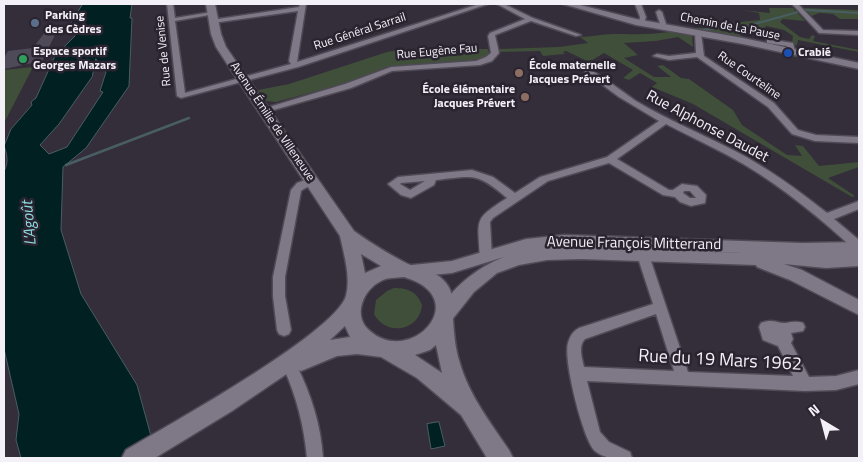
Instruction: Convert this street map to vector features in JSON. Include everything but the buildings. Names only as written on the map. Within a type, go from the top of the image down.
[{"type":"main road","name":"Avenue Émilie de Villeneuve","points":[[212,13],[219,43],[348,235],[373,254],[408,270]]},
{"type":"main road","name":"Avenue Émilie de Villeneuve","points":[[348,235],[356,269],[353,299]]},
{"type":"main road","points":[[134,458],[218,408],[324,336],[363,284],[375,276],[389,271],[408,270],[424,275],[435,282],[442,292],[446,304],[446,353],[466,407],[501,458]]},
{"type":"main road","points":[[353,299],[350,314],[358,334],[367,342],[383,348],[424,371],[466,407]]},
{"type":"main road","points":[[246,390],[312,356],[331,350],[364,344],[402,350],[416,346],[428,340],[438,331],[445,318]]},
{"type":"street","name":"Rue de Venise","points":[[170,4],[181,96]]},
{"type":"street","name":"Rue Général Sarrail","points":[[181,96],[295,65],[485,4]]},
{"type":"street","points":[[500,4],[531,19],[578,35]]},
{"type":"street","name":"Chemin de La Pause","points":[[567,4],[642,23],[859,66]]},
{"type":"street","points":[[638,4],[643,17],[642,23]]},
{"type":"street","points":[[795,4],[820,32],[859,33]]},
{"type":"street","points":[[172,20],[212,13],[303,6],[293,61],[295,65]]},
{"type":"street","points":[[659,12],[663,24],[662,27]]},
{"type":"street","name":"Rue Eugène Fau","points":[[263,110],[348,86],[397,68],[486,61],[495,52],[490,36],[492,34],[531,19]]},
{"type":"street","name":"Rue Courteline","points":[[698,33],[699,55],[771,105],[795,132],[815,138],[859,140]]},
{"type":"street","points":[[770,41],[790,45],[791,51]]},
{"type":"street","points":[[657,56],[669,58],[699,55]]},
{"type":"street","name":"Rue Alphonse Daudet","points":[[588,70],[627,100],[757,168],[826,218],[859,248]]},
{"type":"street","points":[[486,256],[484,222],[486,218],[544,180],[610,158],[665,121]]},
{"type":"street","points":[[610,158],[667,192],[678,194]]},
{"type":"street","points":[[431,177],[478,174],[514,198]]},
{"type":"street","points":[[284,330],[279,296],[282,258],[296,190],[301,185],[311,181]]},
{"type":"street","points":[[826,218],[859,205]]},
{"type":"street","name":"Avenue François Mitterrand","points":[[408,270],[452,267],[526,245],[564,241],[859,260]]},
{"type":"street","name":"Avenue François Mitterrand","points":[[445,318],[460,296],[476,279],[491,269],[508,262],[536,255],[566,253],[736,258],[802,257],[859,248]]},
{"type":"street","points":[[643,255],[684,378]]},
{"type":"street","points":[[796,275],[790,264],[802,257],[825,284],[857,307]]},
{"type":"street","points":[[736,258],[768,264],[796,275],[857,307]]},
{"type":"street","points":[[624,458],[600,445],[590,429],[574,348],[579,335],[584,332],[660,307]]},
{"type":"street","points":[[798,327],[790,327],[783,335],[805,384]]},
{"type":"street","points":[[291,368],[304,397],[313,437],[315,458]]},
{"type":"street","name":"Rue du 19 Mars 1962","points":[[579,374],[805,384],[836,383],[859,377]]},
{"type":"shaded area","points":[[769,8],[793,8],[805,21],[783,19],[780,22],[800,37],[809,39],[812,35],[815,36],[813,41],[859,50],[859,52],[798,40],[797,45],[792,44],[793,36],[784,30],[766,26],[764,30],[745,29],[739,33],[743,39],[694,30],[693,28],[729,26],[728,23],[760,20],[759,13],[742,10],[770,13]]},
{"type":"shaded area","points":[[803,8],[859,10],[859,19],[840,19],[833,14],[819,13],[812,16]]},
{"type":"shaded area","points":[[668,31],[692,36],[693,47],[678,37],[656,41],[624,43],[638,55],[624,58],[654,77],[671,77],[657,66],[663,65],[681,78],[689,79],[733,110],[742,125],[787,155],[802,156],[795,145],[803,146],[819,166],[859,162],[859,167],[828,178],[855,196],[852,197],[693,104],[652,87],[657,83],[640,73],[629,80],[623,78],[633,70],[604,53],[589,62],[566,51],[563,52],[565,54],[543,56],[540,51],[500,52],[499,49],[559,47],[588,43],[580,37],[609,34],[654,34]]},
{"type":"shaded area","points":[[405,49],[453,51],[458,56],[478,49],[488,49],[489,53],[484,58],[475,60],[387,67],[347,83],[276,102],[266,101],[258,90],[289,84],[387,52]]},
{"type":"shaded area","points":[[33,67],[4,123],[4,70]]},
{"type":"shaded area","points":[[394,288],[411,291],[417,296],[422,305],[420,314],[415,321],[402,328],[386,326],[374,314],[376,300]]},
{"type":"water","name":"L'Agoût","points":[[83,4],[132,4],[129,86],[86,148],[63,167],[61,230],[81,294],[137,385],[157,458],[21,458],[16,440],[19,414],[4,349],[4,171],[7,165],[7,158],[4,146],[11,129],[36,98],[55,56],[75,36],[77,31],[70,28],[71,23]],"holes":[[[96,59],[106,72],[100,91],[103,92],[67,147],[49,154],[40,145],[59,124],[92,77]]]},
{"type":"water","points":[[439,422],[445,446],[431,449],[427,424]]},
{"type":"waterway","points":[[806,10],[859,13]]},
{"type":"waterway","points":[[703,30],[723,27],[744,27],[798,12]]},
{"type":"waterway","points":[[66,165],[189,118]]},
{"type":"place","name":"Parking des Cèdres","points":[[35,23]]},
{"type":"place","name":"Crabié","points":[[788,53]]},
{"type":"place","name":"Espace sportif Georges Mazars","points":[[23,59]]},
{"type":"place","name":"École maternelle Jacques Prévert","points":[[519,73]]},
{"type":"place","name":"École élémentaire Jacques Prévert","points":[[525,97]]}]
